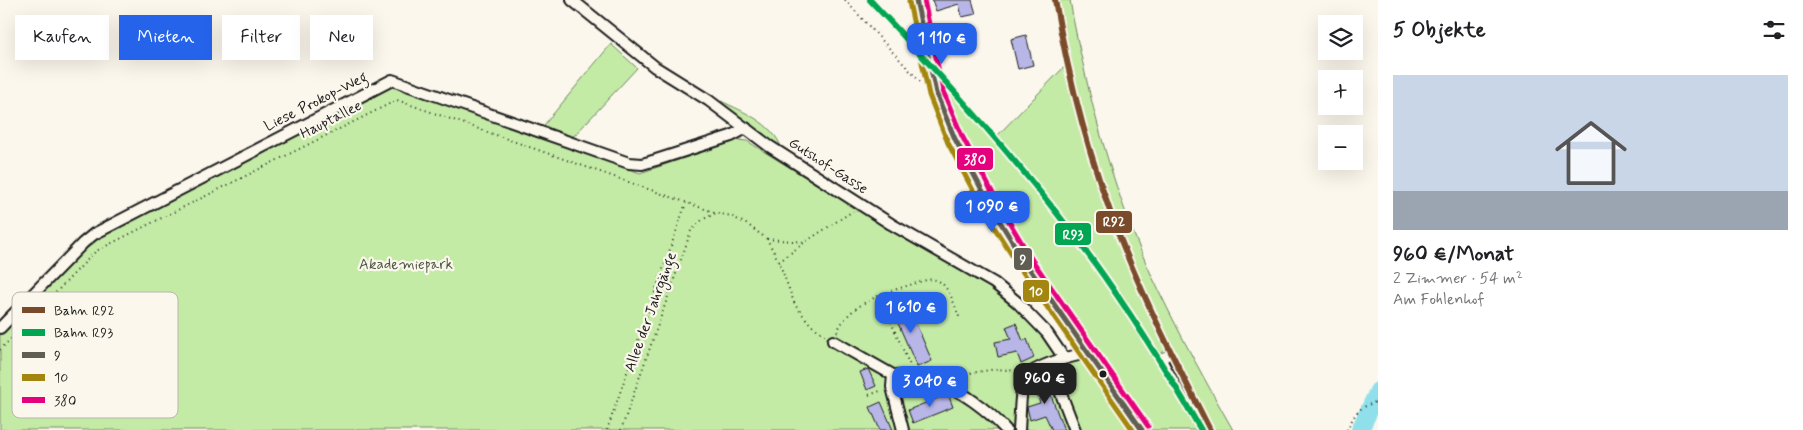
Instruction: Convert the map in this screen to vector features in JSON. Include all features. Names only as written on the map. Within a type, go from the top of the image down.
[{"type":"street","name":"Gutshof-Gasse","points":[[572,0],[655,67],[708,100],[769,146],[891,224],[994,283],[1017,302],[1047,333],[1064,358]]},
{"type":"street","points":[[916,0],[926,37],[928,61],[936,93],[955,139],[990,207],[1026,264],[1142,430]]},
{"type":"street","name":"Liese Prokop-Weg","points":[[35,292],[94,234],[392,80],[629,163],[642,164],[656,160],[731,136],[746,128]]},
{"type":"street","name":"Liese Prokop-Weg","points":[[0,328],[12,316]]},
{"type":"street","points":[[833,341],[893,375],[916,380],[936,381],[966,396],[995,418],[1006,430]]},
{"type":"street","points":[[1019,430],[1023,382],[1027,374],[1064,358],[1087,353]]},
{"type":"street","points":[[1050,365],[1075,430]]},
{"type":"street","points":[[893,375],[892,387],[903,430]]},
{"type":"path","points":[[845,0],[925,86]]},
{"type":"path","name":"Hauptallee","points":[[57,292],[96,252],[396,100],[716,214],[730,216],[748,225],[767,239]]},
{"type":"path","points":[[607,430],[686,203]]},
{"type":"path","points":[[779,262],[805,242],[857,208]]},
{"type":"path","name":"Allee der Jahrgänge","points":[[621,430],[691,232],[702,220],[716,214]]},
{"type":"path","points":[[767,239],[805,242]]},
{"type":"path","points":[[767,239],[779,262],[795,305],[811,325],[833,341],[841,322],[875,297],[927,280],[936,280],[943,285],[949,293],[960,318]]},
{"type":"path","points":[[891,322],[916,380]]},
{"type":"path","name":"Hauptallee","points":[[0,350],[12,338]]},
{"type":"path","points":[[951,376],[996,369],[1014,369],[1027,374]]},
{"type":"path","points":[[869,395],[892,387]]},
{"type":"path","points":[[1347,430],[1356,413],[1361,408],[1378,401]]},
{"type":"green space","name":"Akademiepark","points":[[1055,0],[1070,0],[1087,82],[1101,135],[1126,213],[1146,264],[1176,325],[1233,430],[1210,430],[1170,350],[1157,354],[1201,430],[0,430],[0,335],[12,323],[12,418],[178,418],[178,292],[42,292],[90,243],[394,86],[640,173],[738,140],[747,141],[908,241],[995,291],[1047,333],[1064,358],[1087,353],[1026,264],[955,139],[928,61],[996,137],[1067,64]]},
{"type":"green space","points":[[611,44],[637,68],[574,136],[564,135],[544,125]]},
{"type":"green space","points":[[721,101],[748,114],[765,125],[778,140],[782,149],[719,103]]},
{"type":"building","points":[[932,0],[972,0],[976,14],[962,17],[959,4],[936,11]]},
{"type":"building","points":[[1026,35],[1033,65],[1018,69],[1011,39]]},
{"type":"building","points":[[906,300],[932,361],[917,367],[891,307]]},
{"type":"building","points":[[1016,323],[1023,341],[1027,339],[1034,358],[1021,364],[1017,353],[998,357],[995,342],[1011,339],[1006,327]]},
{"type":"building","points":[[868,369],[876,386],[867,390],[860,372]]},
{"type":"building","points":[[1043,374],[1064,430],[1052,430],[1045,415],[1030,420],[1027,407],[1040,403],[1032,381]]},
{"type":"building","points":[[948,394],[953,407],[913,423],[908,410]]},
{"type":"building","points":[[881,402],[893,430],[880,430],[870,407]]},
{"type":"waterway","points":[[1360,430],[1378,391]]},
{"type":"railway","points":[[1169,361],[1208,430]]},
{"type":"rail line","name":"R93","points":[[870,0],[985,126],[1065,224],[1106,279],[1134,321],[1201,430]]},
{"type":"rail line","name":"R92","points":[[1055,0],[1067,61],[1082,120],[1109,209],[1151,311],[1210,430]]},
{"type":"transit line","name":"9","points":[[916,0],[936,93],[955,139],[991,207],[1026,264],[1142,430]]},
{"type":"transit line","name":"380","points":[[924,0],[943,91],[962,136],[998,203],[1032,260],[1148,426]]},
{"type":"transit line","name":"10","points":[[909,2],[929,95],[948,143],[984,211],[1020,268],[1133,430]]}]
